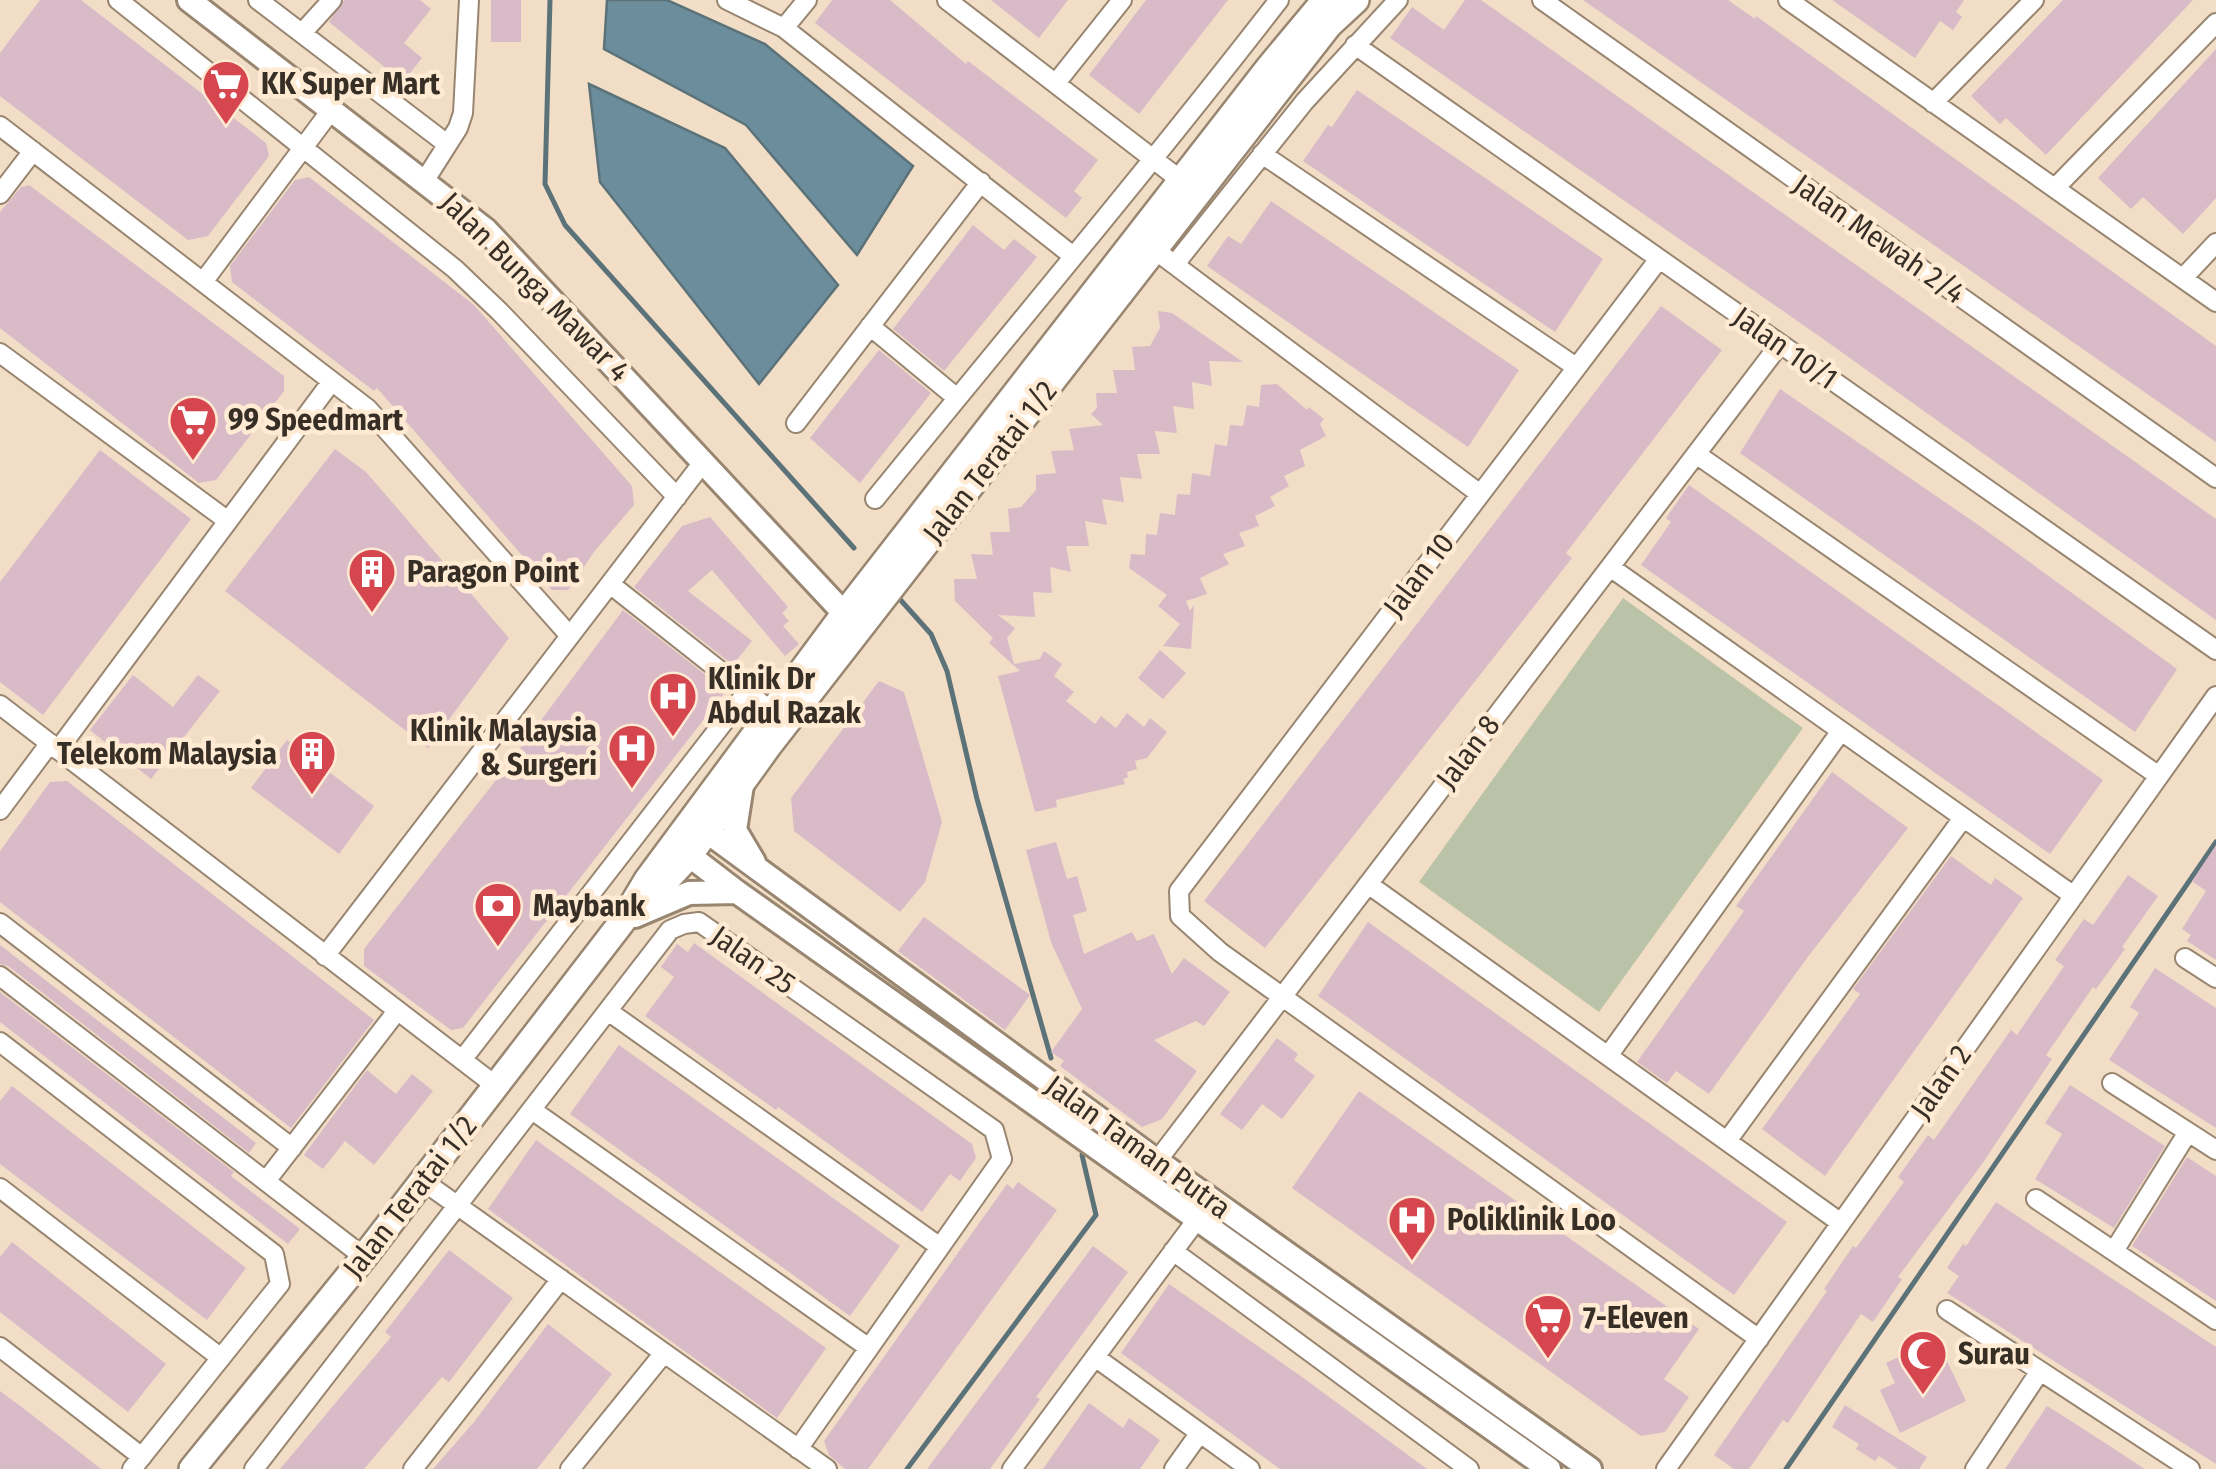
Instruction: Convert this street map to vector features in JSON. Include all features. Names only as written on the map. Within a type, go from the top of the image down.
[{"type":"main road","name":"Jalan Teratai 1/2","points":[[698,826],[745,777],[852,622],[1270,66],[1325,0]]},
{"type":"main road","name":"Jalan Teratai 1/2","points":[[192,1469],[364,1258],[622,922],[682,850],[772,711],[1165,257],[1329,25],[1356,0]]},
{"type":"street","points":[[118,0],[455,270],[676,497]]},
{"type":"street","name":"Jalan Bunga Mawar 4","points":[[189,0],[486,230],[852,622]]},
{"type":"street","points":[[258,0],[448,144]]},
{"type":"street","points":[[302,34],[332,0]]},
{"type":"street","points":[[425,180],[458,128],[466,93],[469,0]]},
{"type":"street","points":[[727,0],[784,28],[1072,256]]},
{"type":"street","points":[[784,28],[807,0]]},
{"type":"street","points":[[1056,83],[1122,0]]},
{"type":"street","points":[[875,499],[1156,159],[1280,0]]},
{"type":"street","points":[[1398,0],[1165,257],[1480,494]]},
{"type":"street","name":"Jalan Mewah 2/4","points":[[1542,0],[2216,478]]},
{"type":"street","points":[[1788,0],[2216,302]]},
{"type":"street","points":[[1934,102],[2032,1]]},
{"type":"street","points":[[958,3],[1183,182]]},
{"type":"street","points":[[2055,188],[2216,23]]},
{"type":"street","name":"Jalan 10/1","points":[[1355,45],[2216,650]]},
{"type":"street","points":[[203,282],[332,110]]},
{"type":"street","points":[[0,126],[368,409],[570,636]]},
{"type":"street","points":[[0,194],[33,151]]},
{"type":"street","points":[[1262,154],[1576,367]]},
{"type":"street","points":[[796,423],[981,182]]},
{"type":"street","points":[[2182,278],[2216,243]]},
{"type":"street","name":"Jalan 10","points":[[1282,997],[1220,952],[1180,916],[1179,891],[1658,259]]},
{"type":"street","points":[[870,326],[957,398]]},
{"type":"street","name":"Jalan 8","points":[[1157,1161],[1780,344]]},
{"type":"street","points":[[0,353],[228,521]]},
{"type":"street","points":[[0,810],[54,747],[332,381]]},
{"type":"street","points":[[1696,454],[2159,776]]},
{"type":"street","points":[[325,956],[704,461]]},
{"type":"street","points":[[1610,567],[2074,896]]},
{"type":"street","points":[[610,584],[772,711]]},
{"type":"street","points":[[462,1060],[747,692]]},
{"type":"street","name":"Jalan 2","points":[[1666,1469],[2216,696]]},
{"type":"street","points":[[0,705],[496,1086]]},
{"type":"street","points":[[1608,1056],[1840,731]]},
{"type":"street","points":[[745,777],[738,797],[735,830],[762,874]]},
{"type":"street","points":[[1727,1142],[1963,818]]},
{"type":"street","name":"Jalan Taman Putra","points":[[698,826],[1157,1161],[1590,1469]]},
{"type":"street","name":"Jalan Taman Putra","points":[[682,850],[1549,1469]]},
{"type":"street","points":[[1368,884],[1841,1223]]},
{"type":"street","points":[[622,922],[689,892],[737,892]]},
{"type":"street","name":"Jalan 25","points":[[254,1469],[670,930],[684,924],[699,922],[994,1130],[1002,1159],[940,1246]]},
{"type":"street","points":[[0,923],[292,1148]]},
{"type":"street","points":[[2185,958],[2216,978]]},
{"type":"street","points":[[0,976],[364,1258]]},
{"type":"street","points":[[1282,997],[1758,1339]]},
{"type":"street","points":[[266,1181],[397,1011]]},
{"type":"street","points":[[608,1011],[940,1246],[798,1448]]},
{"type":"street","points":[[0,1042],[274,1254],[280,1284],[137,1463],[0,1347]]},
{"type":"street","points":[[2112,1083],[2216,1150]]},
{"type":"street","points":[[532,1110],[869,1348]]},
{"type":"street","points":[[2114,1251],[2188,1132]]},
{"type":"street","points":[[423,1181],[827,1469]]},
{"type":"street","points":[[0,1188],[221,1358]]},
{"type":"street","points":[[2036,1199],[2216,1320]]},
{"type":"street","points":[[1012,1469],[1198,1218]]},
{"type":"street","points":[[1173,1252],[1469,1469]]},
{"type":"street","points":[[413,1469],[561,1279]]},
{"type":"street","points":[[1947,1310],[2190,1469]]},
{"type":"street","points":[[570,1469],[664,1352]]},
{"type":"street","points":[[1095,1357],[1250,1469]]},
{"type":"street","points":[[1975,1469],[2040,1371]]},
{"type":"street","points":[[1174,1469],[1200,1434]]},
{"type":"green space","points":[[1623,598],[1803,728],[1599,1012],[1419,882]]},
{"type":"water","points":[[607,0],[667,0],[765,44],[913,166],[857,255],[746,125],[604,49]]},
{"type":"water","points":[[589,84],[725,148],[838,285],[759,384],[600,182]]},
{"type":"building","points":[[40,0],[81,0],[266,143],[269,156],[208,236],[188,240],[0,96],[0,53]]},
{"type":"building","points":[[344,0],[420,0],[431,9],[404,43],[422,58],[403,82],[329,22]]},
{"type":"building","points":[[491,0],[521,0],[521,42],[491,42]]},
{"type":"building","points":[[832,0],[890,0],[966,64],[968,61],[1098,160],[1074,191],[1082,198],[1066,218],[815,23]]},
{"type":"building","points":[[991,0],[1068,0],[1039,38]]},
{"type":"building","points":[[1146,0],[1228,0],[1139,114],[1089,75]]},
{"type":"building","points":[[1465,0],[1481,0],[2216,519],[2216,620],[1819,336],[1390,38],[1412,7],[1444,30]]},
{"type":"building","points":[[1583,0],[1728,0],[1755,19],[1756,16],[2216,346],[2216,442]]},
{"type":"building","points":[[1832,0],[1964,0],[1956,12],[1962,17],[1953,30],[1940,21],[1915,58]]},
{"type":"building","points":[[2063,0],[2193,0],[2046,155],[2006,118],[2000,124],[1971,96]]},
{"type":"building","points":[[2216,49],[2216,198],[2183,234],[2143,197],[2131,209],[2098,178]]},
{"type":"building","points":[[1357,90],[1603,259],[1555,332],[1303,161]]},
{"type":"building","points":[[309,177],[474,305],[632,486],[634,505],[568,590],[552,590],[377,388],[374,391],[232,282],[230,266],[295,180]]},
{"type":"building","points":[[29,185],[284,376],[284,391],[216,480],[199,483],[0,328],[0,212],[21,187]]},
{"type":"building","points":[[1271,201],[1519,370],[1468,447],[1207,266],[1228,236],[1241,244]]},
{"type":"building","points":[[973,225],[1004,250],[1014,239],[1037,257],[944,371],[893,329]]},
{"type":"building","points":[[1661,306],[1722,350],[1566,553],[1572,558],[1265,948],[1204,901]]},
{"type":"building","points":[[1158,311],[1172,313],[1243,362],[1209,361],[1212,386],[1192,382],[1194,409],[1173,406],[1177,433],[1155,431],[1160,454],[1137,454],[1142,479],[1120,477],[1124,502],[1102,499],[1107,525],[1085,521],[1089,546],[1066,546],[1071,572],[1050,567],[1052,593],[1033,592],[1035,617],[998,615],[1015,628],[1007,638],[1014,664],[1040,659],[1044,651],[1062,664],[1054,676],[1074,692],[1066,701],[1095,724],[1101,716],[1116,728],[1127,713],[1144,727],[1150,718],[1167,732],[1147,758],[1135,761],[1137,769],[1127,772],[1125,784],[1056,800],[1057,807],[1035,812],[998,676],[1020,671],[989,643],[993,638],[955,601],[954,579],[977,579],[971,554],[993,555],[990,532],[1010,532],[1008,509],[1021,507],[1036,490],[1036,475],[1056,473],[1051,451],[1074,450],[1069,429],[1103,425],[1091,414],[1097,408],[1096,393],[1117,393],[1113,370],[1135,370],[1132,347],[1150,346],[1160,328]]},
{"type":"building","points":[[879,350],[931,393],[860,483],[810,438]]},
{"type":"building","points":[[1277,384],[1324,419],[1320,424],[1326,436],[1300,450],[1305,466],[1284,476],[1289,486],[1270,497],[1275,506],[1255,516],[1259,526],[1239,533],[1245,546],[1223,554],[1229,564],[1200,578],[1207,594],[1186,601],[1190,611],[1194,605],[1191,649],[1163,646],[1180,624],[1158,606],[1167,595],[1129,568],[1131,554],[1145,555],[1146,534],[1157,535],[1160,513],[1175,515],[1177,494],[1190,495],[1192,473],[1210,476],[1215,444],[1227,446],[1230,425],[1243,426],[1247,405],[1259,407],[1261,385]]},
{"type":"building","points":[[1780,389],[1977,524],[2177,669],[2135,732],[1740,453]]},
{"type":"building","name":"Paragon Point","points":[[335,449],[366,472],[509,638],[428,748],[225,591]]},
{"type":"building","points":[[100,450],[191,519],[43,715],[0,682],[0,582]]},
{"type":"building","points":[[1689,485],[2103,780],[2050,854],[1641,565],[1671,522],[1666,518]]},
{"type":"building","points":[[710,517],[788,607],[782,613],[789,621],[783,626],[799,644],[785,656],[712,570],[688,591],[752,641],[733,665],[634,587],[682,526]]},
{"type":"building","points":[[623,610],[726,691],[463,1028],[451,1030],[364,966],[364,949]]},
{"type":"building","points":[[1160,650],[1186,673],[1163,699],[1138,678]]},
{"type":"building","points":[[133,675],[173,707],[198,675],[220,691],[151,779],[90,730]]},
{"type":"building","points":[[879,681],[904,692],[942,822],[925,882],[900,912],[794,831],[791,798]]},
{"type":"building","name":"Telekom Malaysia","points":[[287,740],[374,806],[339,854],[251,788]]},
{"type":"building","points":[[1832,772],[1908,828],[1709,1094],[1676,1071],[1667,1083],[1637,1062],[1744,911],[1736,906]]},
{"type":"building","points":[[67,781],[374,1020],[291,1128],[0,902],[0,851],[50,782]]},
{"type":"building","points":[[1056,842],[1067,879],[1077,876],[1087,911],[1073,915],[1084,954],[1132,932],[1137,941],[1154,934],[1172,974],[1184,958],[1230,992],[1204,1026],[1196,1021],[1154,1040],[1197,1071],[1162,1119],[1142,1127],[1060,1066],[1064,1061],[1051,1052],[1082,1009],[1051,942],[1026,850]]},
{"type":"building","points":[[2216,845],[2216,960],[2187,941],[2191,935],[2182,929],[2206,891],[2192,881]]},
{"type":"building","points":[[1951,856],[1991,885],[1995,878],[2023,898],[1825,1176],[1762,1129],[1860,994],[1853,989]]},
{"type":"building","points":[[2128,875],[2158,896],[2122,947],[2125,949],[2046,1055],[2052,1059],[1982,1164],[1898,1277],[1902,1279],[1873,1322],[1861,1314],[1788,1423],[1783,1420],[1749,1469],[1734,1469],[1714,1455],[1827,1291],[1824,1289],[1853,1246],[1856,1248],[1904,1182],[1898,1177],[1928,1135],[1934,1140],[2011,1030],[2017,1035],[2064,966],[2055,960],[2084,919],[2093,925]]},
{"type":"building","points":[[924,917],[1030,995],[1005,1030],[898,951]]},
{"type":"building","points":[[1368,922],[1787,1222],[1734,1295],[1318,996]]},
{"type":"building","points":[[694,943],[972,1144],[976,1158],[960,1181],[950,1174],[922,1212],[645,1016],[674,977],[661,967],[677,944],[688,952]]},
{"type":"building","points":[[0,945],[256,1143],[249,1153],[8,966],[0,964]]},
{"type":"building","points":[[2155,968],[2216,1008],[2216,1128],[2109,1060],[2139,1013],[2130,1007]]},
{"type":"building","points":[[0,992],[234,1172],[231,1176],[300,1229],[288,1244],[0,1022]]},
{"type":"building","points":[[1277,1038],[1298,1054],[1294,1060],[1315,1076],[1282,1119],[1262,1104],[1242,1130],[1220,1114]]},
{"type":"building","points":[[619,1045],[900,1246],[850,1316],[570,1114]]},
{"type":"building","points":[[367,1070],[396,1094],[412,1074],[433,1091],[374,1165],[345,1141],[323,1169],[304,1155]]},
{"type":"building","points":[[2070,1085],[2165,1146],[2114,1228],[2035,1179],[2062,1134],[2045,1123]]},
{"type":"building","points":[[12,1086],[246,1268],[207,1320],[0,1164],[0,1101]]},
{"type":"building","points":[[1359,1091],[1699,1329],[1664,1379],[1689,1397],[1665,1432],[1641,1436],[1292,1188]]},
{"type":"building","points":[[536,1140],[826,1348],[777,1418],[488,1209]]},
{"type":"building","points":[[2187,1157],[2216,1176],[2216,1301],[2132,1246]]},
{"type":"building","points":[[1018,1182],[1057,1210],[868,1469],[845,1469],[829,1455],[824,1441],[1007,1184],[1013,1189]]},
{"type":"building","points":[[1996,1202],[2216,1347],[2216,1464],[1947,1293],[1959,1276],[1947,1268]]},
{"type":"building","points":[[12,1242],[166,1364],[128,1412],[0,1312],[0,1257]]},
{"type":"building","points":[[1093,1246],[1128,1272],[1036,1397],[1040,1399],[990,1469],[927,1469]]},
{"type":"building","points":[[449,1250],[513,1298],[449,1382],[442,1377],[364,1469],[280,1469],[391,1337],[385,1332]]},
{"type":"building","points":[[1169,1284],[1427,1469],[1280,1469],[1273,1464],[1121,1353]]},
{"type":"building","points":[[548,1324],[612,1374],[537,1469],[433,1469],[474,1422]]},
{"type":"building","name":"Surau","points":[[1909,1352],[1912,1358],[1925,1352],[1931,1365],[1946,1359],[1966,1401],[1900,1433],[1880,1390],[1895,1383],[1886,1363]]},
{"type":"building","points":[[0,1391],[27,1411],[101,1469],[0,1469]]},
{"type":"building","points":[[1089,1403],[1123,1428],[1129,1418],[1160,1440],[1140,1469],[1043,1469]]},
{"type":"building","points":[[1845,1405],[1927,1457],[1919,1469],[1898,1469],[1879,1456],[1875,1461],[1856,1449],[1859,1444],[1832,1427]]},
{"type":"building","points":[[2047,1406],[2068,1419],[2145,1469],[2005,1469]]},
{"type":"waterway","points":[[550,0],[545,184],[565,225],[854,548]]},
{"type":"waterway","points":[[897,596],[931,634],[947,671],[977,799],[1051,1058]]},
{"type":"waterway","points":[[1786,1469],[2216,842]]},
{"type":"waterway","points":[[907,1469],[1096,1215],[1082,1155]]},
{"type":"place","name":"KK Super Mart","points":[[226,126]]},
{"type":"place","name":"99 Speedmart","points":[[193,462]]},
{"type":"place","name":"Paragon Point","points":[[372,614]]},
{"type":"place","name":"Klinik Dr Abdul Razak","points":[[673,738]]},
{"type":"place","name":"Klinik Malaysia & Surgeri","points":[[632,790]]},
{"type":"place","name":"Telekom Malaysia","points":[[312,796]]},
{"type":"place","name":"Maybank","points":[[498,948]]},
{"type":"place","name":"Poliklinik Loo","points":[[1412,1262]]},
{"type":"place","name":"7-Eleven","points":[[1548,1360]]},
{"type":"place","name":"Surau","points":[[1923,1396]]}]
